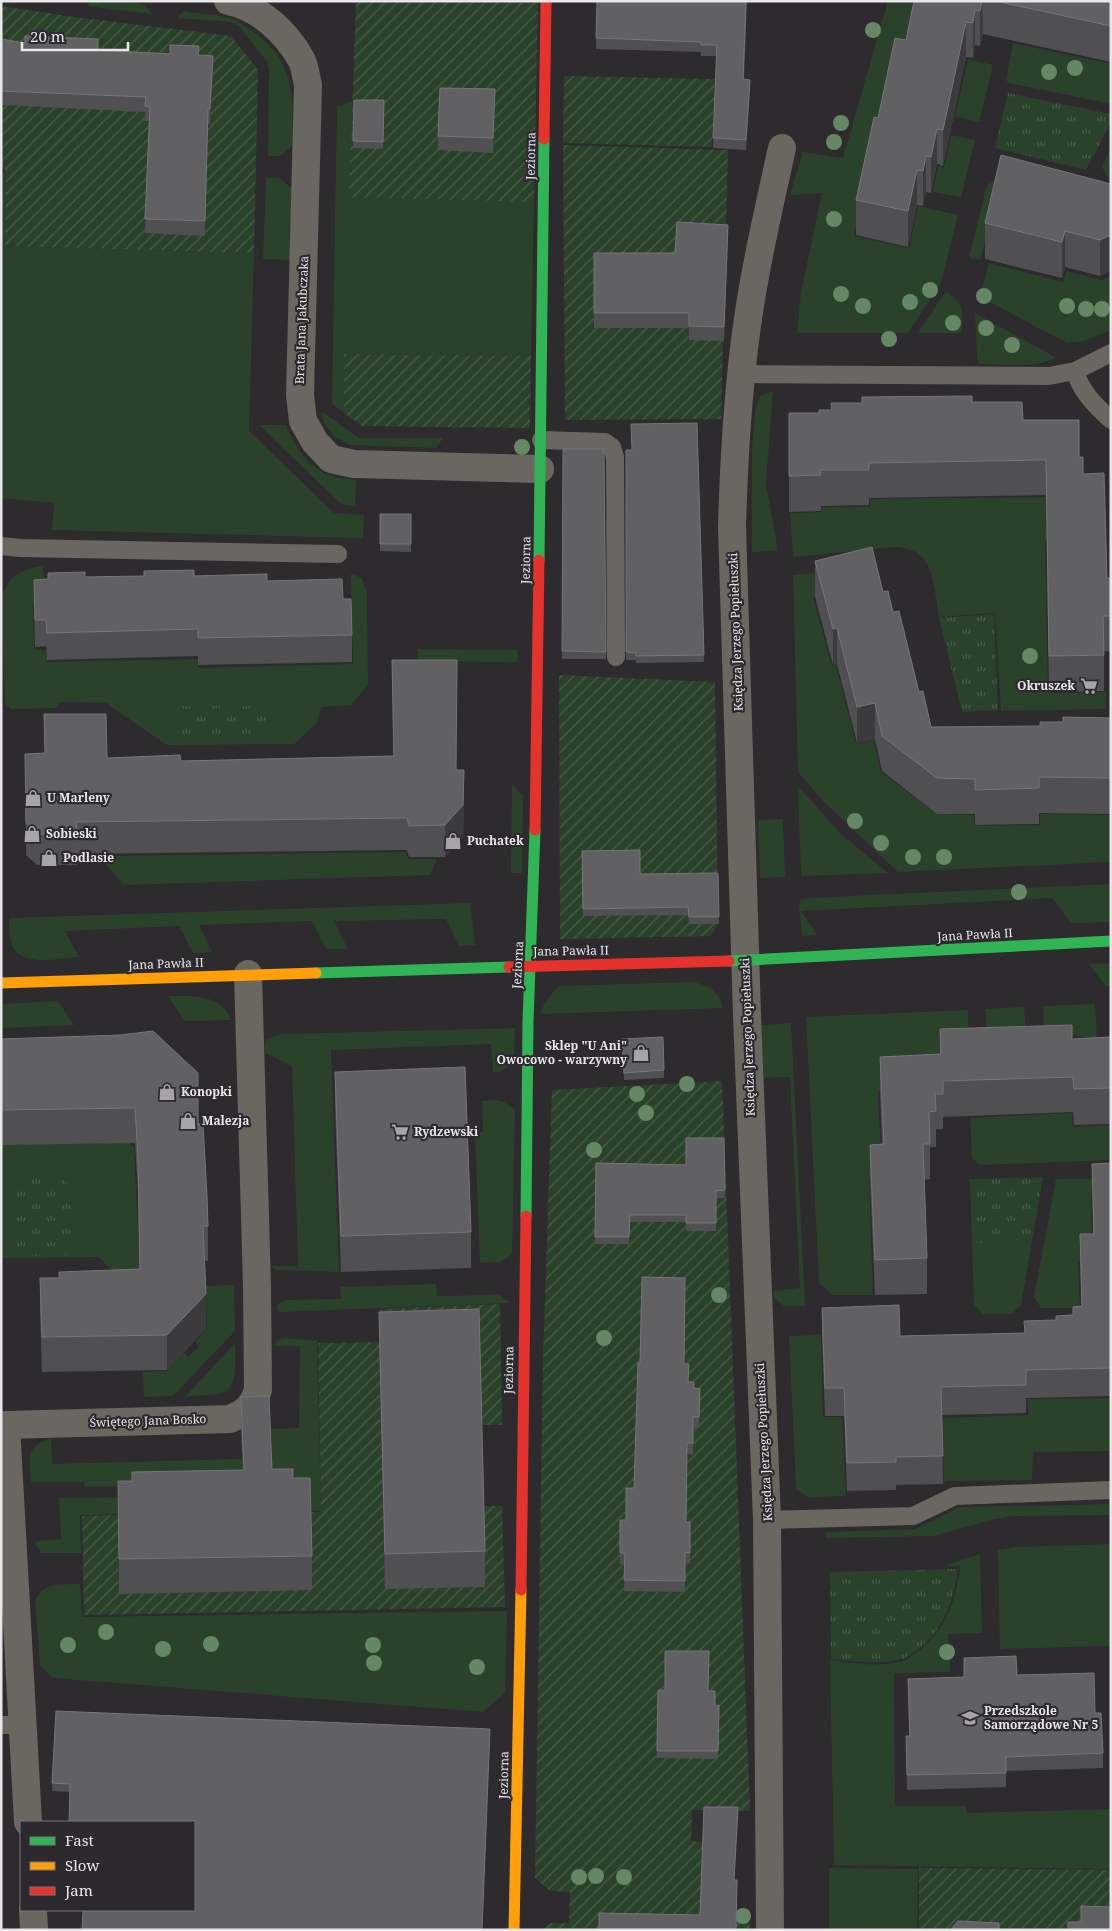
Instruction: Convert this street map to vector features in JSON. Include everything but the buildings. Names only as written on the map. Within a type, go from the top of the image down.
[{"type":"street","name":"Brata Jana Jakubczaka","points":[[228,1],[251,9],[267,19],[285,37],[301,60],[308,85],[300,395],[303,421],[314,442],[332,459],[354,464],[540,469]]},
{"type":"street","name":"Jeziorna","points":[[514,1930],[519,1726],[527,1074],[535,868],[546,1]]},
{"type":"street","name":"Księdza Jerzego Popiełuszki","points":[[770,1930],[767,1520],[756,1279],[732,527],[734,450],[750,303],[782,148]]},
{"type":"street","name":"Jana Pawła II","points":[[1,984],[248,974],[746,961],[1111,941]]},
{"type":"street","name":"Świętego Jana Bosko","points":[[28,1821],[12,1725],[6,1425],[230,1419],[245,1412],[255,1401],[258,1390],[257,1286],[248,974]]},
{"type":"street","points":[[33,1911],[34,1930]]},
{"type":"lane","points":[[741,374],[1048,376],[1075,371],[1111,353]]},
{"type":"lane","points":[[1075,371],[1079,385],[1092,403],[1111,420]]},
{"type":"lane","points":[[541,440],[604,442],[612,447],[616,457],[616,658]]},
{"type":"lane","points":[[1,546],[21,548],[338,554]]},
{"type":"lane","points":[[767,1520],[913,1516],[955,1496],[1111,1490]]},
{"type":"green space","points":[[91,1],[126,1],[145,5],[152,14],[87,6]]},
{"type":"green space","points":[[356,1],[538,1],[534,202],[349,197]]},
{"type":"green space","points":[[888,1],[918,1],[872,152],[854,236],[909,248],[918,206],[958,215],[941,283],[908,333],[797,333],[801,292],[822,193],[790,195],[803,152],[843,158]]},
{"type":"green space","points":[[1,6],[231,36],[258,70],[254,253],[5,246],[6,173],[5,170],[1,169]]},
{"type":"green space","points":[[184,11],[230,18],[238,22],[259,36],[280,60],[290,86],[293,115],[292,146],[280,156],[268,156],[269,69],[267,62],[239,26],[231,22],[177,18]]},
{"type":"green space","points":[[1013,43],[1111,64],[1111,104],[1009,83],[1006,80]]},
{"type":"green space","points":[[968,59],[993,65],[979,122],[955,116]]},
{"type":"green space","points":[[564,76],[715,79],[712,147],[563,143]]},
{"type":"green space","points":[[1008,93],[1111,114],[1111,122],[1086,170],[995,148]]},
{"type":"green space","points":[[352,102],[534,202],[531,356],[344,354],[344,413],[332,404],[337,106]]},
{"type":"green space","points":[[951,135],[975,140],[961,197],[933,192],[938,166],[944,167]]},
{"type":"green space","points":[[563,145],[728,150],[721,419],[565,420]]},
{"type":"green space","points":[[1111,148],[1111,184],[1102,167]]},
{"type":"green space","points":[[1017,168],[999,188],[980,260],[969,258],[987,185]]},
{"type":"green space","points":[[1,172],[6,173],[5,246],[254,253],[249,431],[334,513],[364,515],[363,538],[52,530],[54,503],[1,498]]},
{"type":"green space","points":[[266,178],[280,178],[292,189],[291,260],[263,259]]},
{"type":"green space","points":[[989,263],[1063,282],[1066,271],[1102,280],[1111,276],[1111,330],[1084,341],[1067,343],[980,297]]},
{"type":"green space","points":[[946,291],[960,305],[962,317],[961,333],[918,333]]},
{"type":"green space","points":[[975,313],[1055,357],[1049,361],[1031,364],[979,364]]},
{"type":"green space","points":[[344,354],[531,356],[530,428],[362,426],[344,413]]},
{"type":"green space","points":[[773,391],[766,484],[778,551],[752,552],[752,446],[756,404],[761,396]]},
{"type":"green space","points":[[321,411],[359,438],[443,438],[436,448],[350,445],[335,437],[325,425]]},
{"type":"green space","points":[[259,425],[286,425],[297,448],[314,466],[332,476],[356,480],[355,506],[341,504]]},
{"type":"green space","points":[[1046,497],[1048,693],[1106,692],[1106,709],[1001,711],[995,613],[939,617],[933,580],[924,560],[917,553],[906,548],[892,547],[793,557],[790,513],[821,512],[822,507],[870,507],[870,499]]},
{"type":"green space","points":[[43,566],[45,604],[33,605],[34,649],[46,650],[47,662],[198,659],[199,668],[353,664],[351,574],[362,578],[367,593],[368,685],[351,705],[321,707],[317,723],[294,744],[167,745],[106,703],[60,702],[56,708],[11,709],[5,704],[1,600],[11,579],[27,569]]},
{"type":"green space","points":[[816,573],[820,594],[813,597],[832,666],[836,665],[856,744],[874,740],[881,772],[937,814],[974,815],[974,826],[1040,825],[1040,814],[1111,815],[1111,862],[898,872],[823,801],[798,772],[793,575]]},
{"type":"green space","points":[[994,614],[998,710],[962,712],[939,618]]},
{"type":"green space","points":[[418,649],[517,650],[518,662],[418,661]]},
{"type":"green space","points":[[559,675],[715,682],[718,924],[711,936],[560,939]]},
{"type":"green space","points":[[175,706],[270,706],[270,741],[175,741]]},
{"type":"green space","points":[[512,784],[523,796],[522,873],[511,873]]},
{"type":"green space","points":[[798,786],[841,834],[888,873],[801,876]]},
{"type":"green space","points":[[783,819],[785,877],[760,878],[758,820]]},
{"type":"green space","points":[[406,852],[408,859],[437,859],[430,875],[124,885],[105,864],[104,856]]},
{"type":"green space","points":[[1111,884],[1111,922],[1071,923],[1052,898],[801,911],[817,935],[802,936],[799,904],[802,900],[808,898]]},
{"type":"green space","points":[[470,903],[475,945],[459,946],[446,919],[334,921],[348,949],[326,949],[312,921],[199,925],[212,952],[193,953],[179,926],[65,931],[79,957],[40,960],[22,956],[15,950],[11,942],[9,930],[9,918]]},
{"type":"green space","points":[[1111,963],[1111,986],[1106,986],[1089,964]]},
{"type":"green space","points":[[693,982],[704,985],[716,993],[723,1008],[541,1014],[544,1004],[558,986]]},
{"type":"green space","points":[[168,996],[196,996],[213,1001],[227,1011],[231,1020],[185,1021]]},
{"type":"green space","points":[[58,1001],[74,1025],[1,1028],[1,1004]]},
{"type":"green space","points":[[1095,1004],[1097,1040],[1044,1029],[1043,1006]]},
{"type":"green space","points":[[1024,1007],[1026,1029],[987,1030],[985,1009]]},
{"type":"green space","points":[[968,1010],[969,1062],[939,1088],[878,1091],[882,1179],[869,1179],[873,1295],[832,1295],[819,1283],[806,1017]]},
{"type":"green space","points":[[791,1023],[805,1306],[784,1306],[774,1298],[774,1291],[800,1288],[790,1077],[764,1078],[761,1025]]},
{"type":"green space","points":[[515,1028],[514,1062],[501,1071],[493,1073],[491,1044],[331,1050],[339,1272],[276,1270],[270,1266],[298,1266],[292,1066],[265,1053],[265,1041],[280,1034]]},
{"type":"green space","points":[[722,1081],[750,1811],[692,1810],[691,1841],[703,1842],[701,1912],[749,1912],[750,1930],[542,1930],[551,1923],[569,1923],[570,1892],[550,1891],[535,1878],[543,1358],[552,1090]]},
{"type":"green space","points":[[495,1100],[504,1102],[515,1109],[512,1254],[501,1262],[480,1263],[475,1133],[483,1132],[482,1101]]},
{"type":"green space","points":[[1072,1113],[1073,1127],[1111,1125],[1111,1160],[980,1165],[972,1158],[970,1118]]},
{"type":"green space","points":[[128,1142],[134,1148],[140,1273],[138,1294],[98,1257],[1,1258],[1,1145]]},
{"type":"green space","points":[[1043,1177],[1032,1241],[972,1243],[970,1179]]},
{"type":"green space","points":[[60,1178],[70,1186],[72,1255],[18,1256],[11,1248],[10,1180]]},
{"type":"green space","points":[[1111,1178],[1111,1190],[1091,1191],[1092,1261],[1078,1261],[1080,1308],[1041,1308],[1034,1297],[1056,1179]]},
{"type":"green space","points":[[1032,1241],[1021,1305],[1011,1314],[982,1314],[974,1304],[972,1243]]},
{"type":"green space","points":[[436,1284],[437,1296],[499,1295],[511,1303],[280,1312],[276,1309],[278,1304],[286,1300],[341,1299],[340,1287]]},
{"type":"green space","points":[[234,1285],[235,1331],[173,1396],[144,1397],[143,1372],[167,1371],[184,1353],[189,1357],[199,1346],[195,1342],[207,1329],[206,1286]]},
{"type":"green space","points":[[500,1304],[502,1425],[481,1425],[379,1348],[385,1589],[483,1506],[502,1506],[505,1607],[84,1615],[82,1516],[118,1515],[119,1593],[310,1512],[321,1512],[318,1343],[381,1342],[380,1309]]},
{"type":"green space","points":[[821,1335],[823,1417],[842,1417],[846,1496],[808,1497],[796,1489],[789,1336]]},
{"type":"green space","points":[[284,1338],[317,1341],[321,1511],[294,1512],[225,1485],[85,1487],[84,1482],[31,1482],[30,1460],[33,1449],[43,1441],[51,1438],[52,1464],[272,1458],[271,1429],[299,1428],[300,1346],[275,1346],[276,1341]]},
{"type":"green space","points":[[235,1343],[235,1372],[230,1388],[215,1394],[186,1396]]},
{"type":"green space","points":[[1111,1398],[1111,1451],[1033,1452],[1032,1480],[944,1481],[943,1418],[1028,1415],[1027,1399]]},
{"type":"green space","points":[[198,1496],[130,1514],[80,1515],[81,1553],[41,1553],[35,1543],[36,1541],[61,1539],[59,1498]]},
{"type":"green space","points":[[1111,1504],[1111,1515],[1012,1516],[933,1536],[825,1538],[826,1532],[915,1529],[960,1507]]},
{"type":"green space","points":[[1111,1544],[1111,1646],[1000,1649],[998,1550],[1015,1547]]},
{"type":"green space","points":[[980,1554],[982,1633],[948,1634],[950,1672],[894,1673],[895,1806],[966,1806],[967,1813],[1111,1809],[1111,1869],[834,1865],[830,1660],[885,1664],[903,1661],[916,1653],[935,1636],[948,1614],[956,1591],[960,1566],[944,1566]]},
{"type":"green space","points":[[958,1569],[950,1605],[939,1626],[924,1645],[903,1659],[892,1661],[866,1662],[831,1659],[830,1572]]},
{"type":"green space","points":[[80,1584],[82,1617],[507,1611],[505,1693],[483,1712],[53,1678],[40,1665],[35,1601],[43,1590],[53,1585]]},
{"type":"green space","points":[[829,1868],[918,1869],[917,1930],[829,1930]]},
{"type":"green space","points":[[919,1868],[1111,1870],[1111,1930],[919,1930]]},
{"type":"traffic: fast","points":[[539,560],[544,139]]},
{"type":"traffic: fast","points":[[526,1216],[528,1022],[535,830]]},
{"type":"traffic: fast","points":[[729,961],[1111,941]]},
{"type":"traffic: fast","points":[[316,973],[509,967]]},
{"type":"traffic: slow","points":[[1,983],[316,973]]},
{"type":"traffic: slow","points":[[514,1930],[521,1590]]},
{"type":"traffic: jam","points":[[544,139],[546,1]]},
{"type":"traffic: jam","points":[[535,830],[539,560]]},
{"type":"traffic: jam","points":[[509,967],[729,961]]},
{"type":"traffic: jam","points":[[521,1590],[526,1216]]},
{"type":"place","name":"Okruszek","points":[[1089,686]]},
{"type":"place","name":"U Marleny","points":[[33,798]]},
{"type":"place","name":"Sobieski","points":[[32,834]]},
{"type":"place","name":"Puchatek","points":[[453,841]]},
{"type":"place","name":"Podlasie","points":[[49,858]]},
{"type":"place","name":"Sklep \"U Ani\" Owocowo - warzywny","points":[[641,1053]]},
{"type":"place","name":"Konopki","points":[[167,1092]]},
{"type":"place","name":"Malezja","points":[[188,1121]]},
{"type":"place","name":"Rydzewski","points":[[400,1132]]},
{"type":"place","name":"Przedszkole Samorządowe Nr 5","points":[[970,1718]]}]
